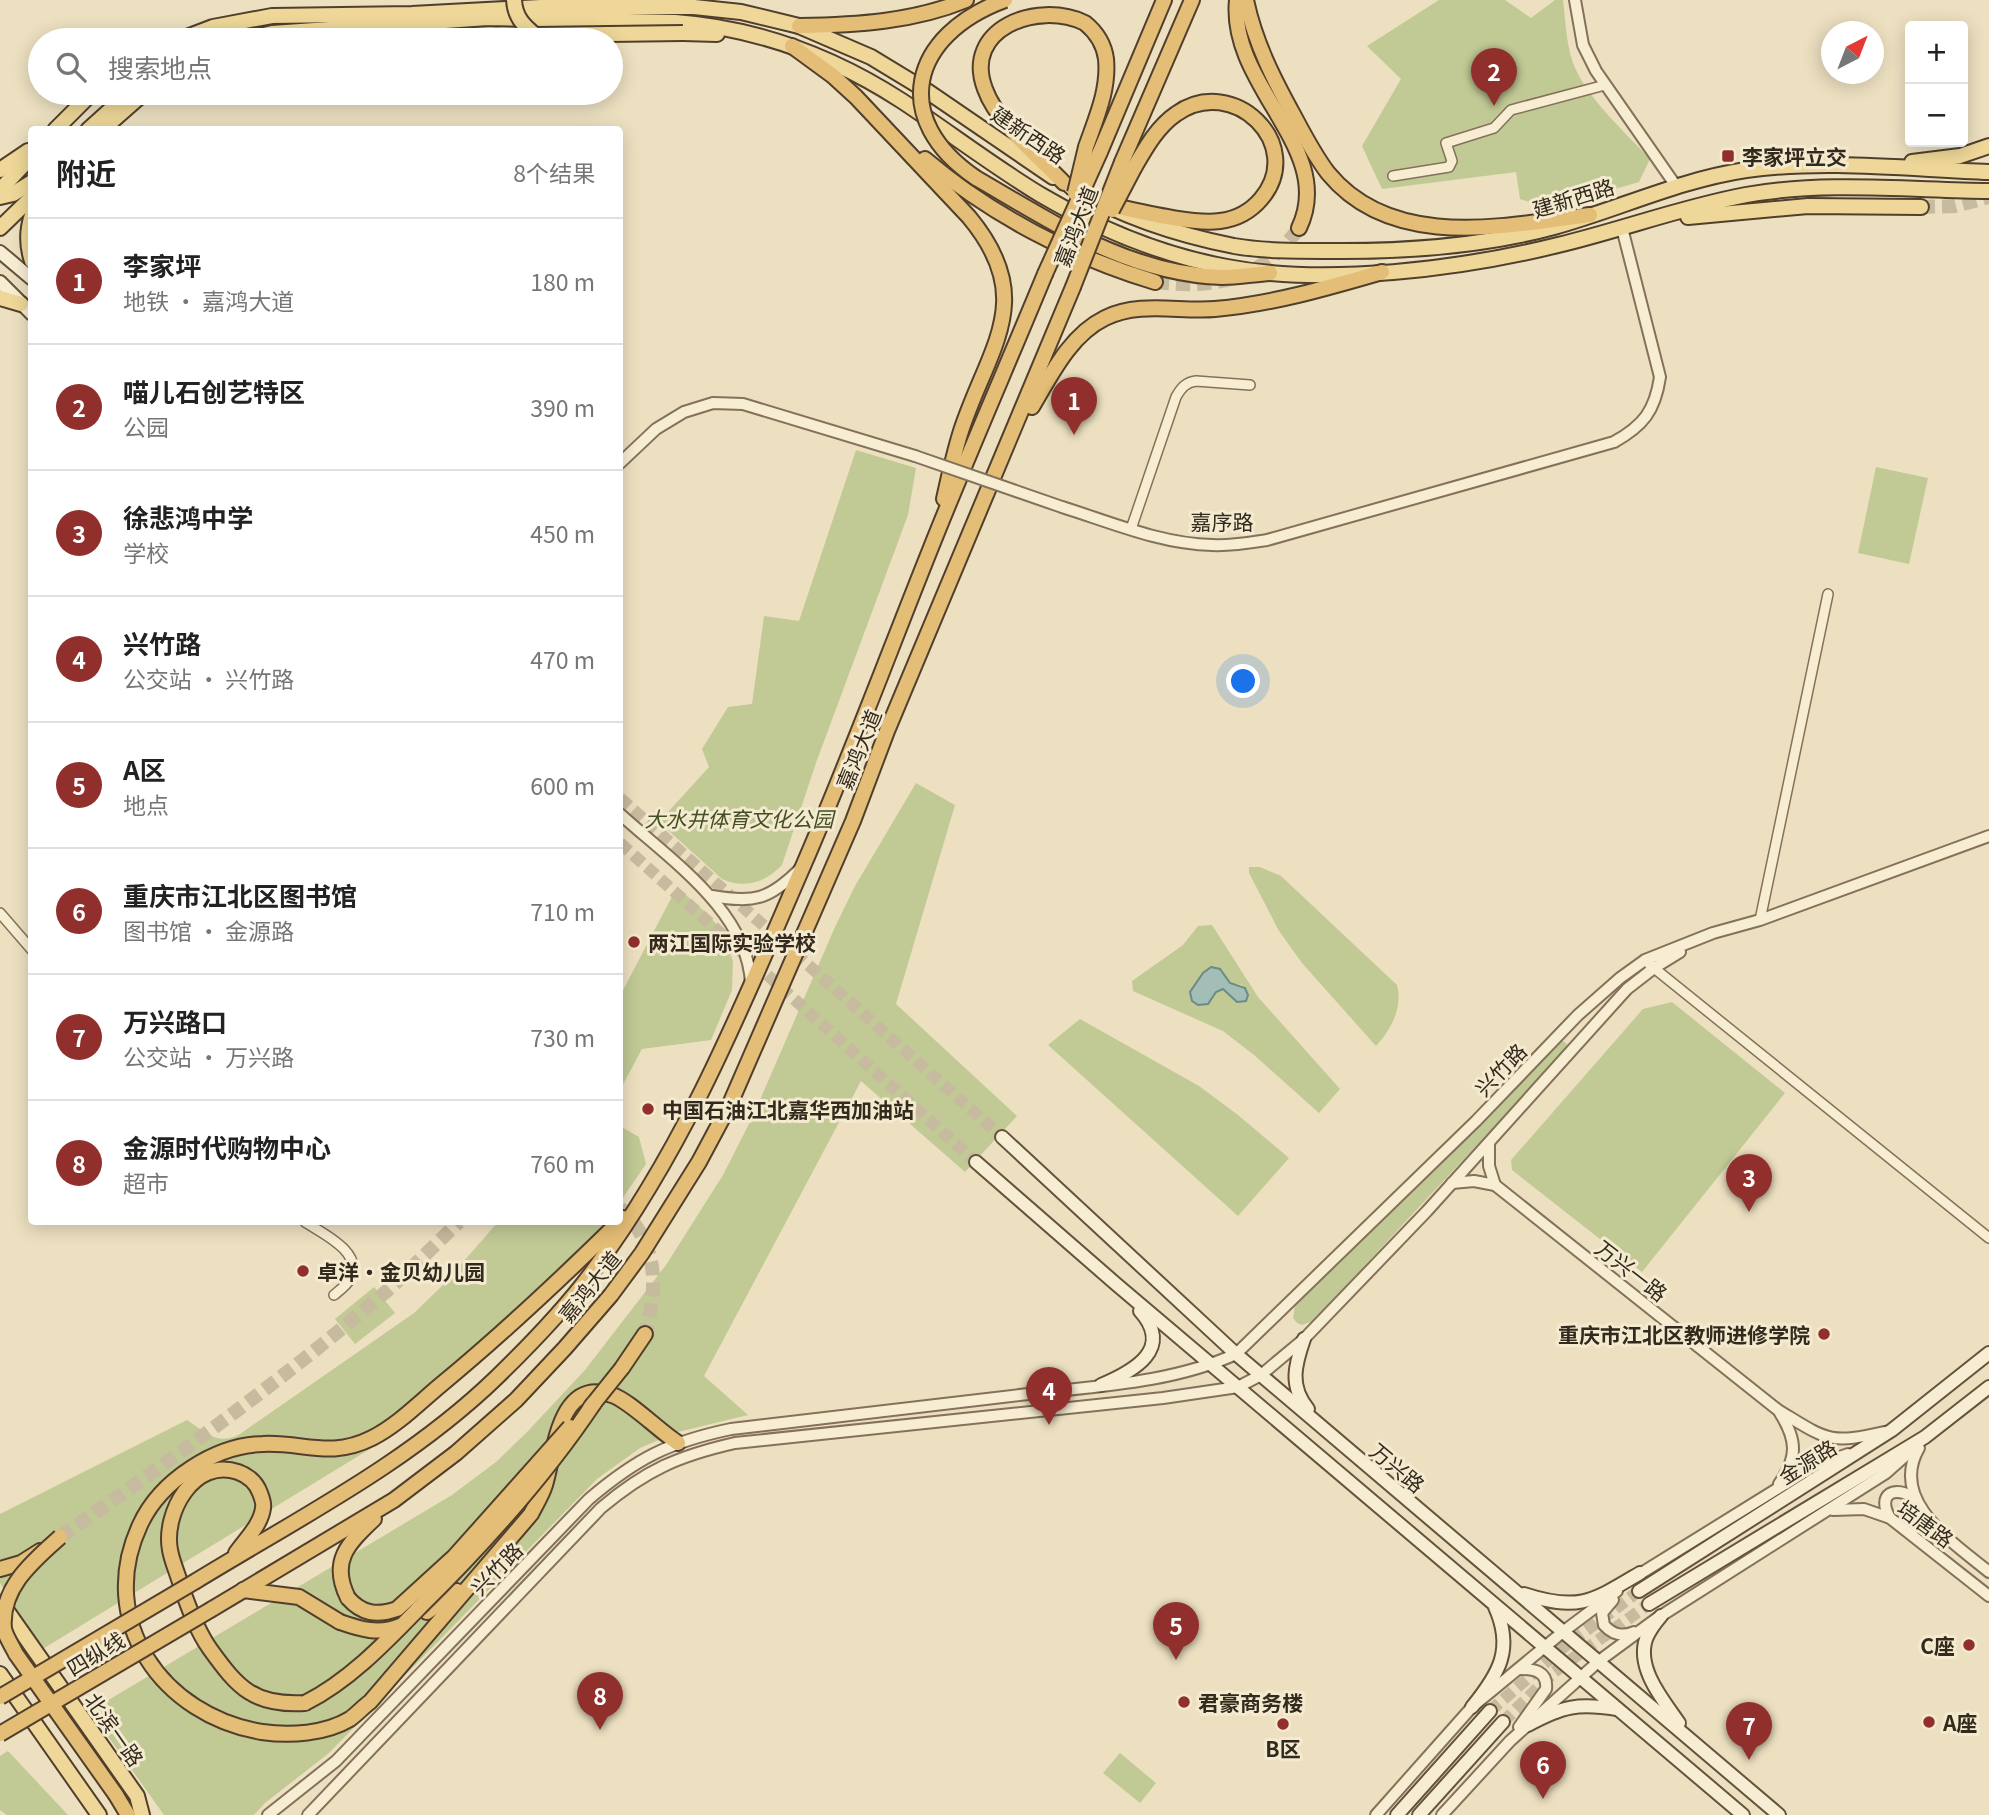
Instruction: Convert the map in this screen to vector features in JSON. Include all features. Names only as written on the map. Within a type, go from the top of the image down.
[{"type":"highway","points":[[799,26],[868,24],[942,10],[966,0]]},
{"type":"highway","points":[[1005,0],[958,24],[945,37],[927,64],[922,78],[924,115],[933,137],[956,164],[1079,238],[1151,266],[1224,277],[1270,273]]},
{"type":"highway","name":"嘉鸿大道","points":[[196,1581],[379,1472],[437,1430],[495,1379],[544,1329],[590,1275],[641,1200],[705,1088],[751,989],[835,793],[931,547],[1067,225],[1093,149],[1164,0]]},
{"type":"highway","name":"嘉鸿大道","points":[[212,1609],[394,1500],[516,1400],[611,1295],[642,1253],[699,1162],[730,1104],[812,917],[1073,287],[1128,165],[1192,0]]},
{"type":"highway","points":[[1237,0],[1238,35],[1248,64],[1292,139],[1306,179],[1307,204],[1299,228]]},
{"type":"highway","points":[[1246,0],[1262,56],[1309,144],[1329,174],[1361,201],[1399,219],[1440,226],[1489,227],[1590,215]]},
{"type":"highway","points":[[1064,183],[1004,120],[985,92],[981,78],[981,64],[987,42],[1000,24],[1018,11],[1044,5],[1057,7],[1082,20],[1099,39],[1106,61],[1105,88],[1093,149]]},
{"type":"highway","points":[[792,46],[833,76],[945,175],[1016,222],[1095,262],[1155,282]]},
{"type":"highway","points":[[856,97],[983,233],[1000,266],[1004,285],[1005,301],[998,336],[961,431],[931,547]]},
{"type":"highway","points":[[1103,204],[1194,220],[1230,219],[1249,211],[1264,195],[1273,178],[1275,158],[1270,138],[1258,121],[1231,103],[1211,101],[1187,107],[1167,121],[1128,165]]},
{"type":"highway","points":[[1003,457],[1055,366],[1079,337],[1103,319],[1120,311],[1138,308],[1215,309],[1250,304],[1315,291],[1381,272]]},
{"type":"highway","points":[[623,1218],[641,1200]]},
{"type":"highway","points":[[615,1225],[529,1309],[399,1420],[373,1438],[347,1447],[316,1450],[264,1443],[239,1447],[190,1470],[151,1504],[139,1526],[126,1574],[133,1628],[151,1667],[168,1687],[193,1707],[219,1720],[247,1729],[277,1734],[325,1728],[349,1719],[370,1702],[531,1514],[545,1488],[560,1420],[577,1401],[586,1395],[598,1393],[613,1396],[678,1443]]},
{"type":"highway","points":[[232,1559],[260,1520],[264,1506],[257,1485],[246,1475],[220,1469],[204,1475],[186,1490],[172,1514],[169,1549],[186,1599],[206,1645],[224,1669],[250,1695],[283,1704],[305,1703],[331,1689],[396,1632],[530,1489],[563,1449],[645,1334]]},
{"type":"highway","points":[[394,1500],[355,1536],[344,1553],[339,1569],[341,1584],[348,1598],[356,1608],[369,1613],[385,1613],[397,1609],[454,1556],[555,1443],[594,1404]]},
{"type":"highway","points":[[0,1569],[21,1563],[60,1537],[24,1568],[10,1586],[2,1609],[4,1631],[16,1654],[128,1815]]},
{"type":"highway","points":[[243,1590],[299,1597],[340,1622],[368,1631],[392,1629],[427,1612],[475,1577]]},
{"type":"highway","name":"四纵线","points":[[0,1697],[196,1581]]},
{"type":"highway","name":"四纵线","points":[[0,1734],[212,1609]]},
{"type":"main road","points":[[466,9],[482,0]]},
{"type":"main road","points":[[514,0],[514,9],[526,28]]},
{"type":"main road","points":[[566,0],[580,8]]},
{"type":"main road","name":"建新西路","points":[[210,28],[272,16],[412,14],[466,9],[694,7],[741,12],[799,26],[842,43],[900,74],[1064,183],[1103,204],[1165,228],[1236,246],[1306,251],[1386,251],[1475,242],[1525,234],[1676,186],[1758,169],[1814,166],[1989,172]]},
{"type":"main road","name":"建新西路","points":[[344,28],[488,18],[675,22],[753,34],[824,58],[880,88],[1031,189],[1125,238],[1167,253],[1229,268],[1270,273],[1310,275],[1381,272],[1453,265],[1525,253],[1720,201],[1792,190],[1813,188],[1985,191]]},
{"type":"main road","points":[[623,34],[753,34]]},
{"type":"main road","points":[[58,126],[80,105]]},
{"type":"main road","points":[[92,126],[115,105]]},
{"type":"main road","points":[[107,126],[130,105]]},
{"type":"main road","points":[[1960,156],[1989,146]]},
{"type":"main road","points":[[0,170],[28,151]]},
{"type":"main road","points":[[1870,168],[1989,153]]},
{"type":"main road","points":[[0,191],[28,160]]},
{"type":"main road","points":[[0,197],[13,194],[28,185]]},
{"type":"main road","points":[[0,228],[28,201]]},
{"type":"main road","points":[[1641,222],[1808,206],[1921,207]]},
{"type":"main road","points":[[0,252],[28,276]]},
{"type":"main road","points":[[0,282],[26,309]]},
{"type":"main road","points":[[0,298],[26,309]]},
{"type":"main road","name":"万兴路","points":[[1002,1137],[1261,1376],[1779,1815]]},
{"type":"main road","name":"万兴路","points":[[976,1162],[1116,1284],[1743,1815]]},
{"type":"main road","points":[[1101,1385],[1126,1375],[1138,1365],[1149,1353],[1153,1340],[1151,1325],[1146,1317],[1116,1284]]},
{"type":"main road","points":[[1304,1339],[1294,1367],[1294,1382],[1302,1401],[1326,1431]]},
{"type":"main road","name":"金源路","points":[[1639,1591],[1892,1430],[1989,1353]]},
{"type":"main road","name":"金源路","points":[[1649,1604],[1925,1437],[1989,1387]]},
{"type":"main road","points":[[1447,1564],[1465,1573],[1473,1571],[1476,1564],[1469,1552]]},
{"type":"main road","points":[[1516,1591],[1547,1602],[1586,1602],[1601,1597],[1640,1573]]},
{"type":"main road","points":[[1472,1707],[1496,1676],[1503,1659],[1503,1624],[1493,1603]]},
{"type":"main road","name":"北滨一路","points":[[3,1609],[136,1796],[142,1815]]},
{"type":"main road","points":[[1661,1616],[1645,1641],[1647,1670],[1687,1735]]},
{"type":"main road","points":[[0,1674],[99,1815]]},
{"type":"main road","points":[[1528,1725],[1556,1709],[1582,1705],[1621,1710]]},
{"type":"main road","points":[[1397,1815],[1490,1711]]},
{"type":"main road","points":[[1650,1735],[1646,1728],[1647,1720],[1654,1714],[1664,1716]]},
{"type":"main road","points":[[1419,1815],[1503,1722]]},
{"type":"street","points":[[1575,0],[1583,45],[1605,85],[1676,186]]},
{"type":"street","points":[[1393,176],[1450,167],[1452,161],[1446,143],[1494,128],[1511,110],[1605,85]]},
{"type":"street","name":"嘉序路","points":[[623,460],[656,429],[684,412],[713,403],[743,404],[915,456],[1062,507],[1184,542],[1237,545],[1267,540],[1614,442],[1633,432],[1656,399],[1660,377],[1622,228]]},
{"type":"street","points":[[1131,528],[1181,389],[1196,381],[1250,385]]},
{"type":"street","points":[[1760,920],[1828,594]]},
{"type":"street","points":[[623,817],[712,896],[738,939],[750,967],[751,989]]},
{"type":"street","name":"兴竹路","points":[[269,1814],[336,1761],[589,1499],[620,1473],[649,1454],[678,1443],[732,1429],[1163,1376],[1212,1365],[1236,1354],[1476,1121],[1578,1015],[1620,978],[1713,933],[1760,920],[1989,836]]},
{"type":"street","points":[[712,896],[740,901],[755,900],[784,885],[803,865]]},
{"type":"street","points":[[0,913],[28,945]]},
{"type":"street","points":[[1649,964],[1989,1238]]},
{"type":"street","name":"兴竹路","points":[[308,1815],[601,1508],[626,1486],[660,1466],[692,1453],[735,1443],[1163,1398],[1238,1387],[1261,1376],[1304,1339],[1452,1183],[1649,964]]},
{"type":"street","points":[[1452,1183],[1474,1181],[1495,1185],[1489,1166],[1489,1143]]},
{"type":"street","name":"万兴一路","points":[[1495,1185],[1778,1410],[1817,1434],[1833,1440],[1852,1440],[1892,1430]]},
{"type":"street","points":[[310,1225],[344,1248],[352,1263],[350,1279],[334,1295]]},
{"type":"street","points":[[1777,1488],[1788,1472],[1794,1448],[1790,1430],[1778,1410]]},
{"type":"street","points":[[1442,1815],[1510,1741],[1599,1661],[1639,1630],[1886,1473],[1925,1437]]},
{"type":"street","name":"培唐路","points":[[1925,1437],[1913,1458],[1911,1469],[1915,1499],[1937,1528],[1989,1572]]},
{"type":"street","points":[[1376,1815],[1472,1707],[1640,1573],[1814,1466],[1861,1450]]},
{"type":"street","points":[[1890,1518],[1885,1502],[1890,1494],[1905,1492],[1915,1499]]},
{"type":"street","name":"培唐路","points":[[1831,1510],[1864,1509],[1890,1518],[1989,1596]]},
{"type":"street","points":[[1639,1630],[1628,1635],[1615,1634],[1601,1619],[1606,1607],[1640,1573]]},
{"type":"street","points":[[1510,1741],[1546,1689],[1545,1676],[1539,1671],[1519,1669]]},
{"type":"green space","points":[[1439,0],[1505,0],[1531,18],[1555,0],[1563,0],[1570,53],[1576,70],[1610,117],[1650,159],[1639,182],[1548,208],[1520,199],[1516,172],[1382,189],[1362,146],[1401,79],[1367,46]]},
{"type":"green space","name":"大水井体育文化公园","points":[[856,450],[916,468],[908,515],[817,760],[782,865],[761,880],[746,884],[730,882],[722,879],[659,822],[709,767],[702,749],[728,707],[752,704],[764,616],[799,621]]},
{"type":"green space","points":[[1876,467],[1928,478],[1909,564],[1858,553]]},
{"type":"green space","points":[[916,783],[955,805],[896,1004],[1017,1116],[965,1172],[861,1081],[704,1376],[748,1415],[678,1432],[640,1448],[597,1479],[329,1753],[265,1803],[254,1815],[164,1815],[90,1711],[452,1495],[496,1462],[585,1370],[666,1265],[723,1175],[753,1116],[855,886]]},
{"type":"green space","points":[[1249,867],[1260,867],[1281,876],[1397,985],[1397,1010],[1376,1046],[1302,963],[1279,931],[1249,873]]},
{"type":"green space","points":[[677,887],[724,932],[733,962],[732,990],[711,1040],[642,1049],[623,1084],[623,990]]},
{"type":"green space","points":[[1212,925],[1258,997],[1340,1089],[1319,1113],[1223,1031],[1133,991],[1132,981],[1183,945],[1198,926]],"holes":[[[1223,972],[1230,983],[1242,985],[1247,991],[1234,1000],[1223,989],[1216,992],[1212,1000],[1195,1003],[1191,998],[1190,992],[1203,973]]]},
{"type":"green space","points":[[1672,1002],[1785,1093],[1642,1272],[1512,1170],[1511,1160],[1643,1009]]},
{"type":"green space","points":[[1080,1019],[1199,1086],[1289,1158],[1238,1216],[1048,1045]]},
{"type":"green space","points":[[1562,1040],[1569,1046],[1313,1321],[1302,1325],[1297,1323],[1293,1318],[1295,1306]]},
{"type":"green space","points":[[623,1128],[639,1137],[646,1164],[623,1198]]},
{"type":"green space","points":[[495,1225],[604,1225],[589,1244],[470,1369],[383,1441],[41,1650],[0,1583],[0,1514],[187,1420],[218,1438],[225,1439],[240,1434],[414,1313],[444,1284]]},
{"type":"green space","points":[[374,1287],[395,1313],[355,1344],[335,1319]]},
{"type":"green space","points":[[8,1751],[68,1815],[7,1815],[0,1810],[0,1756]]},
{"type":"green space","points":[[1120,1753],[1156,1783],[1140,1803],[1103,1773]]},
{"type":"water","points":[[1211,967],[1220,969],[1230,983],[1245,988],[1248,995],[1246,1001],[1237,1002],[1223,989],[1216,992],[1208,1004],[1198,1005],[1192,1001],[1190,992],[1203,973]]},
{"type":"tunnel","points":[[488,28],[505,11]]},
{"type":"tunnel","points":[[1921,207],[1955,206],[1989,197]]},
{"type":"tunnel","points":[[1155,282],[1198,284],[1236,278],[1269,260],[1299,228]]},
{"type":"tunnel","points":[[623,801],[1002,1137]]},
{"type":"tunnel","points":[[623,846],[976,1162]]},
{"type":"tunnel","points":[[623,1211],[642,1236],[652,1267],[652,1300],[645,1334]]},
{"type":"tunnel","points":[[60,1537],[183,1450],[304,1359],[392,1286],[456,1225]]},
{"type":"tunnel","points":[[1490,1711],[1560,1650],[1639,1591]]},
{"type":"tunnel","points":[[1503,1722],[1554,1672],[1649,1604]]},
{"type":"place","name":"喵儿石创艺特区","points":[[1494,106]]},
{"type":"place","name":"李家坪立交","points":[[1728,156]]},
{"type":"place","name":"李家坪","points":[[1074,435]]},
{"type":"place","name":"两江国际实验学校","points":[[634,942]]},
{"type":"place","name":"中国石油江北嘉华西加油站","points":[[648,1109]]},
{"type":"place","name":"徐悲鸿中学","points":[[1749,1212]]},
{"type":"place","name":"卓洋·金贝幼儿园","points":[[303,1271]]},
{"type":"place","name":"重庆市江北区教师进修学院","points":[[1824,1334]]},
{"type":"place","name":"兴竹路","points":[[1049,1425]]},
{"type":"place","name":"C座","points":[[1969,1645]]},
{"type":"place","name":"A区","points":[[1176,1660]]},
{"type":"place","name":"君豪商务楼","points":[[1184,1702]]},
{"type":"place","name":"A座","points":[[1929,1722]]},
{"type":"place","name":"B区","points":[[1283,1724]]},
{"type":"place","name":"金源时代购物中心","points":[[600,1730]]},
{"type":"place","name":"万兴路口","points":[[1749,1760]]},
{"type":"place","name":"重庆市江北区图书馆","points":[[1543,1799]]}]
